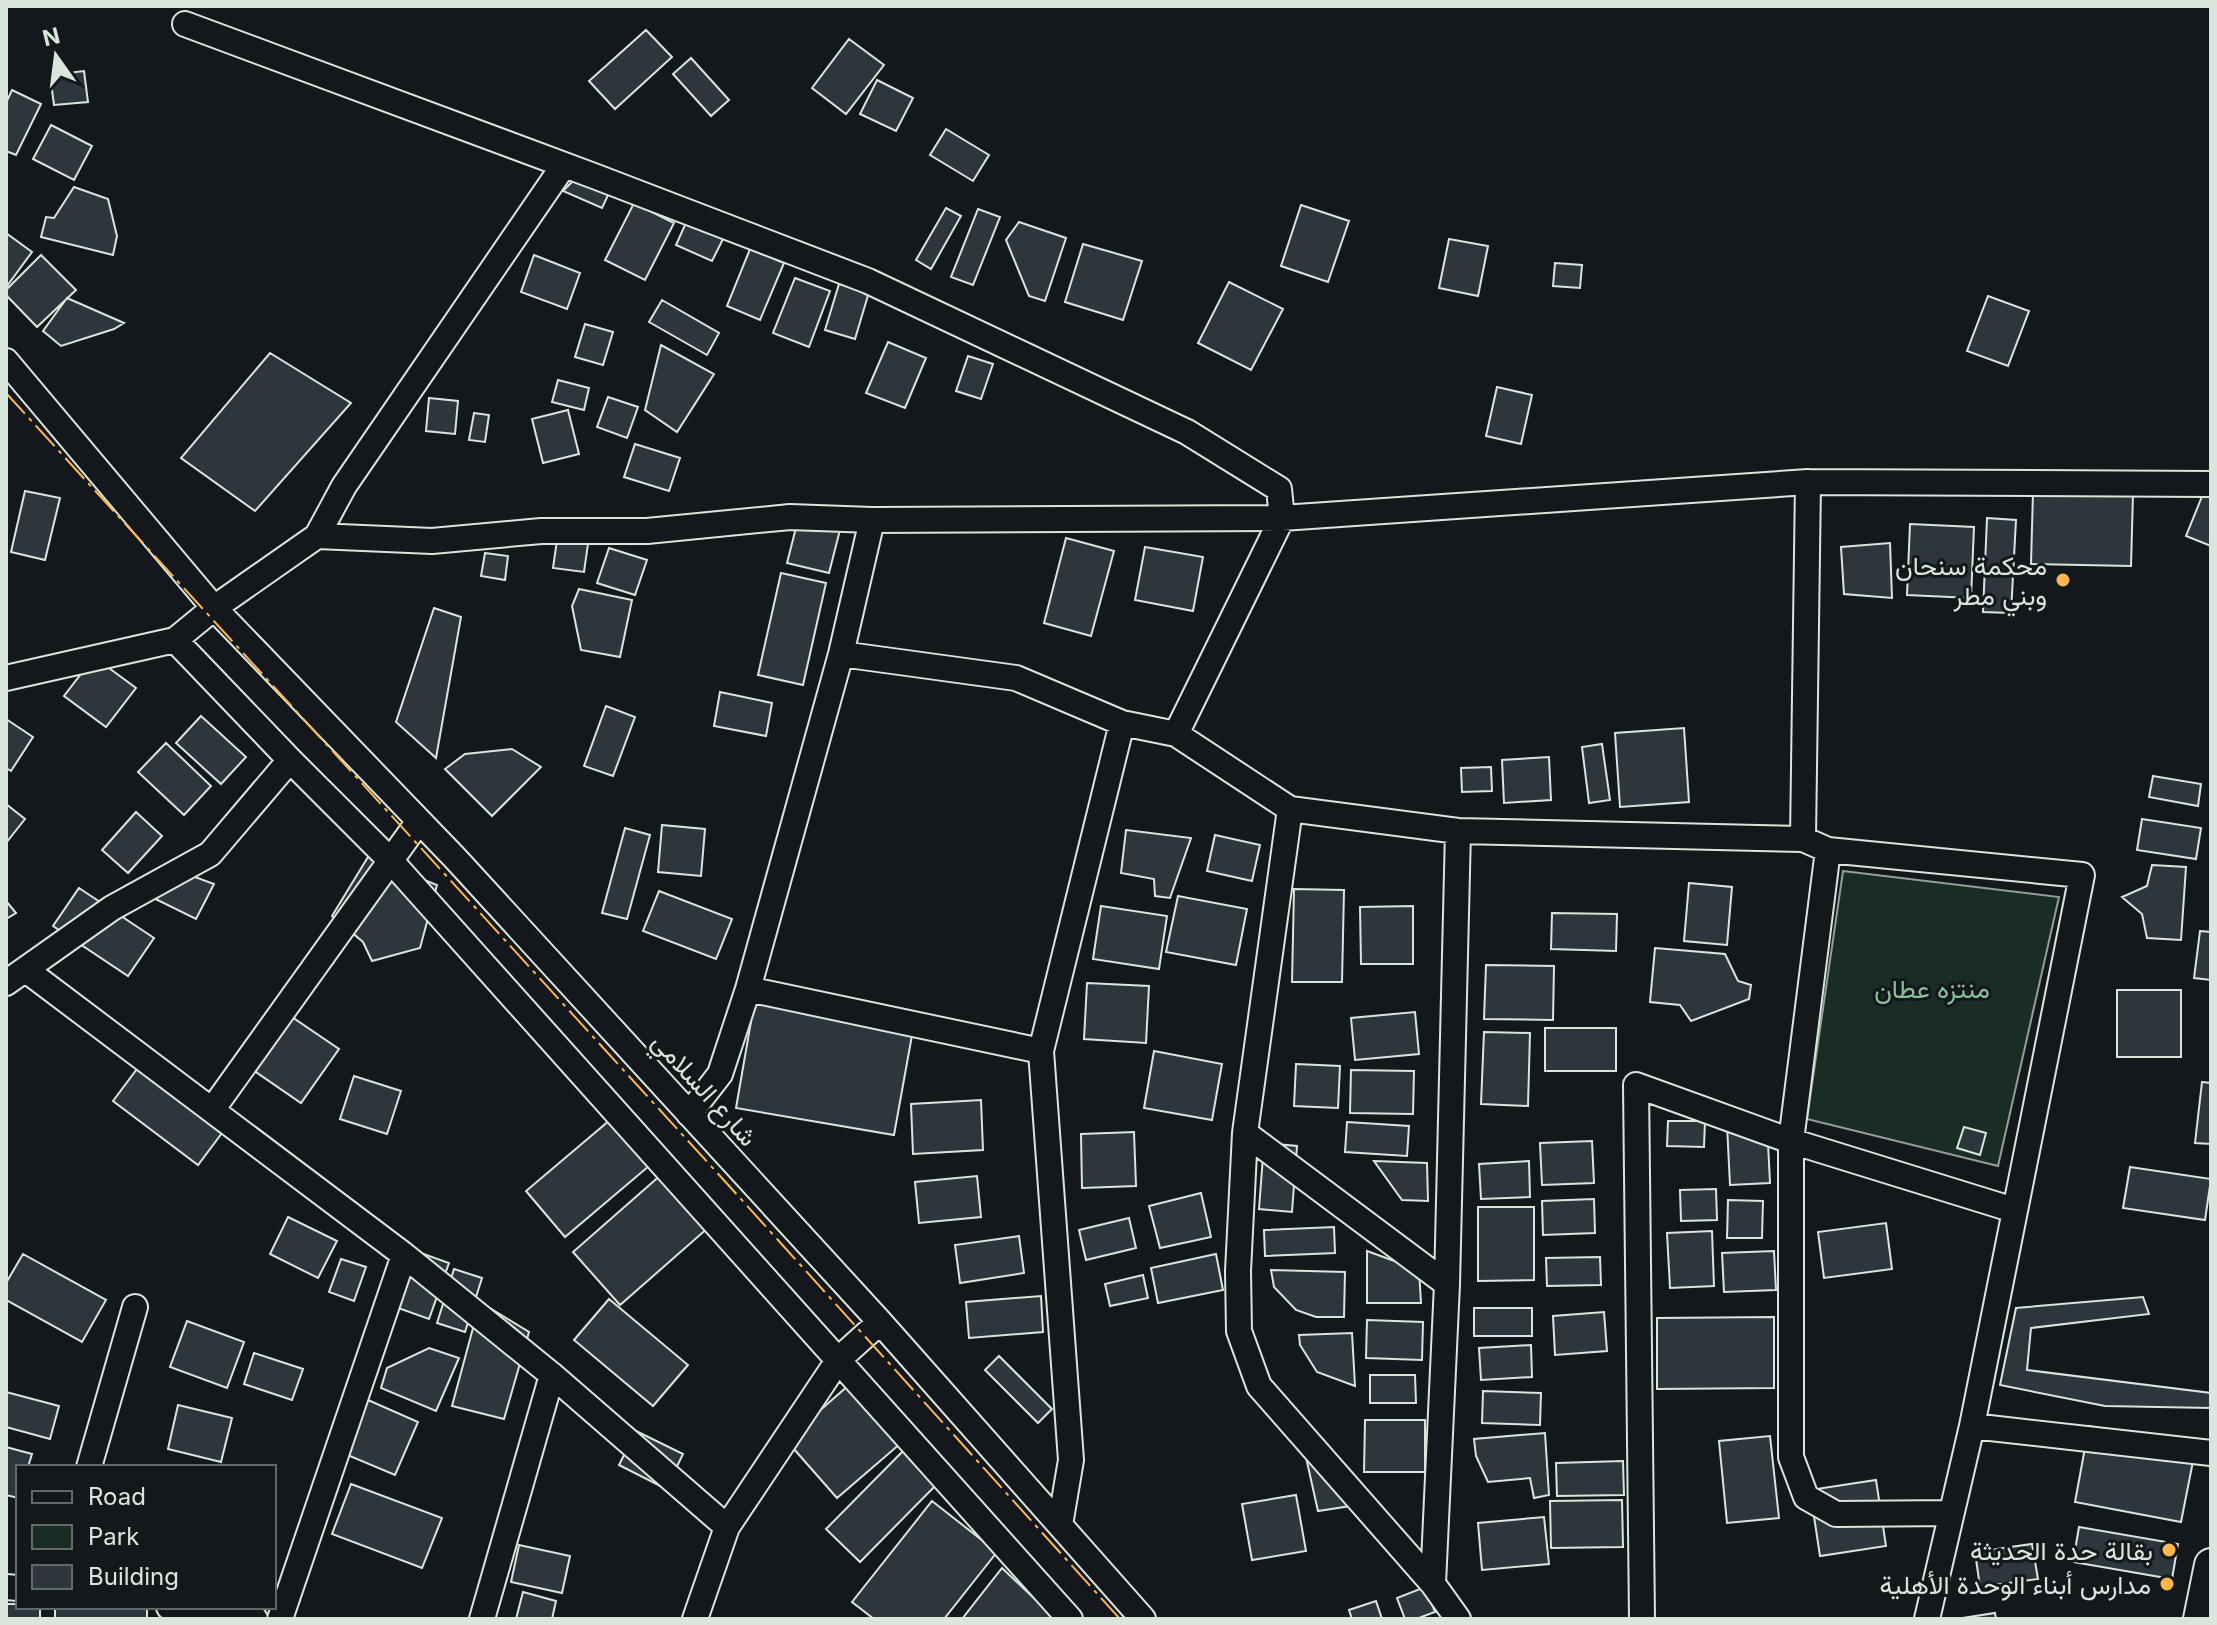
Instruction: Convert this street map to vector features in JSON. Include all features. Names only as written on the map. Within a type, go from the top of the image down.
[{"type":"main road","points":[[2200,1619],[2211,1565]]},
{"type":"street","points":[[185,24],[868,281],[1187,432],[1279,489],[1282,518],[1176,734]]},
{"type":"street","points":[[6,678],[175,640],[214,608],[317,536],[344,486],[564,165]]},
{"type":"street","name":"شارع السلامي","points":[[6,361],[214,608],[419,821],[689,1114],[880,1322],[1143,1619]]},
{"type":"street","points":[[317,536],[432,541],[541,531],[647,531],[790,517],[872,520],[1282,518],[1808,482],[2211,484]]},
{"type":"street","points":[[1803,839],[1808,482]]},
{"type":"street","points":[[689,1114],[720,1074],[748,989],[841,654],[872,520]]},
{"type":"street","points":[[175,640],[390,860],[1070,1619]]},
{"type":"street","points":[[841,654],[1016,678],[1122,723],[1176,734],[1290,809],[1458,831],[1803,839],[1828,850],[2082,875],[1972,1426],[1927,1619]]},
{"type":"street","points":[[1060,1525],[1071,1460],[1041,1051],[1122,723]]},
{"type":"street","points":[[290,760],[210,854],[112,908],[16,977],[212,1110],[404,1255],[552,1375],[727,1527]]},
{"type":"street","points":[[1290,809],[1245,1133],[1238,1271],[1239,1331],[1259,1386],[1433,1584],[1458,1619]]},
{"type":"street","points":[[212,1110],[419,821]]},
{"type":"street","points":[[1433,1584],[1447,1284],[1458,831]]},
{"type":"street","points":[[1828,850],[1791,1141],[1791,1457],[1806,1497],[1836,1514],[1951,1513]]},
{"type":"street","points":[[748,989],[1041,1051]]},
{"type":"street","points":[[1642,1619],[1636,1085],[1791,1141],[2014,1210]]},
{"type":"street","points":[[1245,1133],[1447,1284]]},
{"type":"street","points":[[280,1619],[404,1255]]},
{"type":"street","points":[[90,1465],[135,1307]]},
{"type":"street","points":[[695,1619],[727,1527],[839,1359],[880,1322]]},
{"type":"street","points":[[482,1619],[552,1375]]},
{"type":"street","points":[[1972,1426],[2211,1453]]},
{"type":"street","points":[[183,1609],[255,1619]]},
{"type":"green space","name":"منتزه عطان","points":[[1843,871],[2059,897],[1998,1166],[1807,1119]]},
{"type":"building","points":[[646,30],[672,57],[615,109],[589,81]]},
{"type":"building","points":[[849,39],[884,65],[846,114],[812,88]]},
{"type":"building","points":[[691,58],[729,100],[711,116],[673,74]]},
{"type":"building","points":[[84,71],[88,102],[54,105],[50,75]]},
{"type":"building","points":[[877,80],[913,98],[896,131],[860,114]]},
{"type":"building","points":[[12,90],[41,104],[16,155],[6,151],[6,103]]},
{"type":"building","points":[[51,125],[92,146],[74,180],[33,159]]},
{"type":"building","points":[[946,129],[989,155],[973,181],[930,155]]},
{"type":"building","points":[[587,167],[618,174],[602,208],[563,191]]},
{"type":"building","points":[[74,187],[108,199],[117,236],[113,255],[41,237],[46,217],[54,218]]},
{"type":"building","points":[[634,203],[674,223],[645,280],[605,260]]},
{"type":"building","points":[[1301,205],[1349,221],[1328,282],[1281,266]]},
{"type":"building","points":[[946,208],[961,216],[931,269],[916,260]]},
{"type":"building","points":[[978,209],[1000,217],[973,285],[951,277]]},
{"type":"building","points":[[689,216],[726,233],[712,261],[676,245]]},
{"type":"building","points":[[1019,222],[1066,238],[1045,301],[1029,296],[1006,240]]},
{"type":"building","points":[[6,233],[32,252],[7,286],[6,285]]},
{"type":"building","points":[[1449,239],[1488,246],[1478,296],[1439,288]]},
{"type":"building","points":[[1083,244],[1142,261],[1123,320],[1065,302]]},
{"type":"building","points":[[750,249],[784,263],[760,320],[727,306]]},
{"type":"building","points":[[41,255],[76,290],[37,327],[6,295],[6,290]]},
{"type":"building","points":[[534,255],[580,273],[567,309],[521,292]]},
{"type":"building","points":[[1555,263],[1582,265],[1580,288],[1553,286]]},
{"type":"building","points":[[795,278],[830,291],[809,347],[773,333]]},
{"type":"building","points":[[1229,282],[1283,309],[1251,370],[1198,343]]},
{"type":"building","points":[[839,284],[869,292],[855,339],[825,330]]},
{"type":"building","points":[[1988,296],[2029,311],[2008,366],[1967,351]]},
{"type":"building","points":[[67,298],[124,323],[61,346],[43,331]]},
{"type":"building","points":[[662,300],[719,333],[707,355],[649,322]]},
{"type":"building","points":[[585,324],[613,332],[603,365],[575,357]]},
{"type":"building","points":[[888,342],[926,358],[905,408],[866,393]]},
{"type":"building","points":[[661,345],[714,374],[677,432],[645,410]]},
{"type":"building","points":[[270,353],[351,403],[255,511],[181,458]]},
{"type":"building","points":[[968,356],[993,364],[981,399],[956,391]]},
{"type":"building","points":[[558,380],[589,388],[584,410],[552,402]]},
{"type":"building","points":[[1497,387],[1532,395],[1521,444],[1486,436]]},
{"type":"building","points":[[608,397],[638,407],[627,438],[597,427]]},
{"type":"building","points":[[429,398],[458,401],[455,434],[426,431]]},
{"type":"building","points":[[568,410],[579,454],[543,463],[532,419]]},
{"type":"building","points":[[474,413],[489,415],[485,442],[469,440]]},
{"type":"building","points":[[635,444],[680,458],[669,491],[624,477]]},
{"type":"building","points":[[2205,489],[2211,492],[2211,546],[2186,536]]},
{"type":"building","points":[[25,491],[60,498],[45,560],[11,552]]},
{"type":"building","points":[[2033,492],[2133,494],[2131,566],[2031,564]]},
{"type":"building","points":[[800,512],[842,522],[829,573],[787,563]]},
{"type":"building","points":[[1987,518],[2016,520],[2011,613],[1983,612]]},
{"type":"building","points":[[560,519],[591,523],[584,572],[553,568]]},
{"type":"building","points":[[1910,524],[1974,527],[1971,598],[1907,595]]},
{"type":"building","points":[[1066,538],[1114,551],[1091,636],[1044,623]]},
{"type":"building","points":[[1890,543],[1892,598],[1844,594],[1841,547]]},
{"type":"building","points":[[1145,547],[1203,557],[1193,611],[1135,600]]},
{"type":"building","points":[[609,548],[647,560],[635,595],[597,583]]},
{"type":"building","points":[[485,553],[508,556],[505,580],[481,576]]},
{"type":"building","points":[[781,573],[826,583],[803,685],[758,675]]},
{"type":"building","points":[[579,589],[632,600],[620,657],[581,650],[572,606]]},
{"type":"building","points":[[434,608],[461,617],[436,758],[396,722]]},
{"type":"building","points":[[94,657],[136,688],[106,727],[64,696]]},
{"type":"building","points":[[720,692],[772,703],[766,736],[714,726]]},
{"type":"building","points":[[606,706],[635,717],[613,776],[584,766]]},
{"type":"building","points":[[201,716],[246,757],[221,784],[176,743]]},
{"type":"building","points":[[6,719],[33,737],[11,771],[6,768]]},
{"type":"building","points":[[1684,728],[1689,802],[1620,807],[1615,733]]},
{"type":"building","points":[[166,743],[211,786],[184,815],[138,772]]},
{"type":"building","points":[[1602,744],[1610,800],[1589,803],[1582,747]]},
{"type":"building","points":[[512,749],[541,767],[492,816],[445,769],[465,754]]},
{"type":"building","points":[[1549,757],[1551,800],[1504,803],[1502,760]]},
{"type":"building","points":[[1491,767],[1492,791],[1462,792],[1461,768]]},
{"type":"building","points":[[2153,776],[2201,784],[2198,806],[2149,797]]},
{"type":"building","points":[[6,804],[25,819],[6,843]]},
{"type":"building","points":[[136,812],[162,836],[128,873],[102,850]]},
{"type":"building","points":[[2142,819],[2201,828],[2196,859],[2137,850]]},
{"type":"building","points":[[662,825],[705,829],[701,876],[658,872]]},
{"type":"building","points":[[625,828],[650,835],[627,919],[602,913]]},
{"type":"building","points":[[1126,830],[1191,838],[1170,898],[1155,896],[1154,879],[1121,873]]},
{"type":"building","points":[[1215,835],[1260,845],[1252,881],[1207,871]]},
{"type":"building","points":[[368,857],[437,885],[420,948],[372,961],[363,942],[332,916]]},
{"type":"building","points":[[2152,865],[2186,867],[2181,940],[2147,938],[2142,914],[2122,897],[2147,886]]},
{"type":"building","points":[[168,867],[214,884],[196,919],[127,885]]},
{"type":"building","points":[[1689,883],[1732,887],[1727,945],[1684,941]]},
{"type":"building","points":[[79,888],[154,938],[128,976],[53,926]]},
{"type":"building","points":[[1294,889],[1344,890],[1342,982],[1292,982]]},
{"type":"building","points":[[659,891],[732,919],[716,959],[643,931]]},
{"type":"building","points":[[1178,896],[1247,909],[1236,965],[1166,952]]},
{"type":"building","points":[[6,901],[16,913],[6,919]]},
{"type":"building","points":[[1101,906],[1167,916],[1159,969],[1093,959]]},
{"type":"building","points":[[1413,906],[1413,964],[1361,964],[1360,907]]},
{"type":"building","points":[[1552,913],[1617,914],[1616,951],[1551,949]]},
{"type":"building","points":[[2200,931],[2211,932],[2211,980],[2194,978]]},
{"type":"building","points":[[1655,948],[1725,954],[1738,981],[1751,985],[1749,999],[1691,1021],[1680,1005],[1650,1002]]},
{"type":"building","points":[[1486,965],[1554,966],[1553,1020],[1484,1019]]},
{"type":"building","points":[[1087,983],[1149,986],[1146,1043],[1084,1039]]},
{"type":"building","points":[[757,987],[916,1013],[894,1135],[736,1108]]},
{"type":"building","points":[[2117,990],[2181,990],[2181,1057],[2117,1057]]},
{"type":"building","points":[[1415,1012],[1419,1054],[1355,1060],[1351,1018]]},
{"type":"building","points":[[289,1015],[339,1049],[301,1103],[253,1070]]},
{"type":"building","points":[[1545,1028],[1616,1028],[1616,1071],[1545,1071]]},
{"type":"building","points":[[1484,1032],[1530,1033],[1528,1106],[1481,1104]]},
{"type":"building","points":[[1154,1051],[1222,1064],[1212,1120],[1144,1108]]},
{"type":"building","points":[[143,1061],[228,1125],[198,1165],[113,1101]]},
{"type":"building","points":[[1296,1064],[1340,1066],[1338,1108],[1294,1106]]},
{"type":"building","points":[[1351,1070],[1414,1071],[1413,1114],[1350,1113]]},
{"type":"building","points":[[354,1076],[401,1091],[387,1134],[340,1119]]},
{"type":"building","points":[[2202,1082],[2211,1083],[2211,1144],[2195,1143]]},
{"type":"building","points":[[981,1100],[983,1150],[913,1154],[911,1104]]},
{"type":"building","points":[[610,1120],[649,1166],[565,1237],[526,1191]]},
{"type":"building","points":[[1668,1121],[1705,1121],[1704,1147],[1667,1146]]},
{"type":"building","points":[[1347,1122],[1409,1126],[1407,1156],[1345,1152]]},
{"type":"building","points":[[1767,1123],[1770,1183],[1730,1185],[1727,1125]]},
{"type":"building","points":[[1964,1127],[1986,1133],[1980,1155],[1957,1148]]},
{"type":"building","points":[[1134,1132],[1136,1186],[1082,1188],[1081,1134]]},
{"type":"building","points":[[1592,1141],[1594,1183],[1542,1185],[1540,1143]]},
{"type":"building","points":[[1264,1143],[1297,1146],[1292,1212],[1259,1209]]},
{"type":"building","points":[[1374,1161],[1427,1163],[1428,1201],[1402,1200]]},
{"type":"building","points":[[1529,1161],[1530,1197],[1481,1199],[1479,1164]]},
{"type":"building","points":[[2130,1167],[2211,1179],[2205,1220],[2123,1208]]},
{"type":"building","points":[[662,1174],[709,1227],[620,1305],[573,1252]]},
{"type":"building","points":[[977,1176],[981,1217],[919,1223],[915,1182]]},
{"type":"building","points":[[1716,1189],[1717,1220],[1681,1221],[1680,1190]]},
{"type":"building","points":[[1201,1193],[1211,1237],[1160,1248],[1149,1206]]},
{"type":"building","points":[[1594,1199],[1595,1233],[1543,1235],[1542,1201]]},
{"type":"building","points":[[1728,1200],[1763,1201],[1762,1238],[1727,1238]]},
{"type":"building","points":[[1478,1207],[1534,1207],[1534,1280],[1478,1281]]},
{"type":"building","points":[[288,1217],[337,1241],[318,1278],[270,1254]]},
{"type":"building","points":[[1129,1218],[1136,1248],[1086,1260],[1079,1230]]},
{"type":"building","points":[[1886,1223],[1892,1269],[1824,1278],[1818,1232]]},
{"type":"building","points":[[1334,1227],[1335,1253],[1265,1256],[1264,1230]]},
{"type":"building","points":[[1712,1231],[1714,1286],[1670,1288],[1667,1233]]},
{"type":"building","points":[[1019,1236],[1024,1273],[960,1283],[955,1245]]},
{"type":"building","points":[[404,1247],[449,1263],[429,1319],[384,1303]]},
{"type":"building","points":[[1367,1251],[1419,1270],[1421,1303],[1367,1303]]},
{"type":"building","points":[[1774,1251],[1776,1290],[1724,1292],[1722,1253]]},
{"type":"building","points":[[23,1254],[106,1300],[82,1342],[6,1300],[6,1283]]},
{"type":"building","points":[[1216,1254],[1223,1290],[1158,1303],[1151,1268]]},
{"type":"building","points":[[1600,1257],[1601,1285],[1547,1286],[1546,1258]]},
{"type":"building","points":[[341,1259],[366,1267],[354,1301],[329,1292]]},
{"type":"building","points":[[454,1269],[482,1278],[465,1332],[437,1323]]},
{"type":"building","points":[[1271,1270],[1345,1272],[1344,1317],[1316,1317],[1296,1310],[1274,1287]]},
{"type":"building","points":[[1143,1275],[1148,1298],[1110,1306],[1105,1284]]},
{"type":"building","points":[[1041,1296],[1043,1332],[969,1338],[966,1302]]},
{"type":"building","points":[[2143,1297],[2149,1314],[2031,1328],[2027,1370],[2211,1393],[2211,1408],[2105,1406],[2000,1385],[2016,1308]]},
{"type":"building","points":[[609,1299],[688,1365],[653,1406],[574,1340]]},
{"type":"building","points":[[480,1302],[529,1332],[504,1419],[452,1406]]},
{"type":"building","points":[[1474,1308],[1532,1308],[1532,1336],[1474,1336]]},
{"type":"building","points":[[1604,1312],[1607,1351],[1555,1355],[1553,1316]]},
{"type":"building","points":[[1774,1317],[1774,1388],[1657,1389],[1657,1318]]},
{"type":"building","points":[[1367,1320],[1423,1322],[1422,1360],[1366,1358]]},
{"type":"building","points":[[187,1321],[244,1342],[227,1388],[170,1367]]},
{"type":"building","points":[[1352,1333],[1355,1386],[1317,1372],[1300,1345],[1299,1335]]},
{"type":"building","points":[[1531,1345],[1532,1377],[1481,1380],[1479,1348]]},
{"type":"building","points":[[429,1348],[459,1358],[436,1411],[381,1388],[387,1368]]},
{"type":"building","points":[[254,1353],[303,1369],[292,1400],[244,1384]]},
{"type":"building","points":[[999,1356],[1052,1409],[1038,1423],[985,1370]]},
{"type":"building","points":[[1370,1375],[1415,1375],[1416,1403],[1370,1403]]},
{"type":"building","points":[[849,1385],[901,1443],[837,1498],[786,1440]]},
{"type":"building","points":[[1483,1391],[1541,1393],[1540,1425],[1482,1423]]},
{"type":"building","points":[[6,1392],[59,1406],[50,1439],[6,1427]]},
{"type":"building","points":[[368,1400],[418,1422],[395,1475],[345,1454]]},
{"type":"building","points":[[178,1405],[232,1418],[221,1462],[168,1449]]},
{"type":"building","points":[[1365,1420],[1425,1420],[1425,1472],[1364,1472]]},
{"type":"building","points":[[2089,1426],[2196,1446],[2181,1522],[2075,1502]]},
{"type":"building","points":[[636,1431],[683,1454],[666,1489],[619,1465]]},
{"type":"building","points":[[1545,1433],[1549,1495],[1534,1498],[1530,1478],[1488,1482],[1476,1456],[1474,1439]]},
{"type":"building","points":[[1301,1435],[1357,1505],[1318,1511]]},
{"type":"building","points":[[1770,1436],[1779,1518],[1727,1523],[1719,1441]]},
{"type":"building","points":[[6,1447],[32,1454],[29,1465],[16,1465],[16,1498],[6,1495]]},
{"type":"building","points":[[906,1448],[940,1481],[860,1562],[826,1529]]},
{"type":"building","points":[[1623,1461],[1624,1495],[1557,1496],[1556,1463]]},
{"type":"building","points":[[1876,1480],[1886,1546],[1820,1556],[1810,1490]]},
{"type":"building","points":[[351,1484],[442,1518],[422,1568],[332,1534]]},
{"type":"building","points":[[1296,1495],[1306,1551],[1252,1560],[1242,1504]]},
{"type":"building","points":[[1622,1500],[1623,1547],[1551,1548],[1550,1501]]},
{"type":"building","points":[[932,1501],[997,1552],[944,1619],[874,1619],[852,1602]]},
{"type":"building","points":[[1544,1517],[1549,1564],[1482,1570],[1478,1523]]},
{"type":"building","points":[[2079,1527],[2178,1544],[2172,1579],[2073,1562]]},
{"type":"building","points":[[2032,1544],[2038,1579],[1980,1587],[1975,1552]]},
{"type":"building","points":[[519,1545],[570,1556],[562,1593],[511,1582]]},
{"type":"building","points":[[1002,1568],[1056,1619],[962,1619]]},
{"type":"building","points":[[1425,1587],[1435,1612],[1416,1619],[1405,1619],[1397,1598]]},
{"type":"building","points":[[523,1592],[556,1601],[552,1619],[516,1619]]},
{"type":"building","points":[[1376,1601],[1382,1619],[1352,1619],[1349,1610]]},
{"type":"building","points":[[6,1604],[16,1604],[16,1609],[40,1609],[40,1619],[6,1619]]},
{"type":"building","points":[[55,1609],[147,1609],[147,1619],[55,1619]]},
{"type":"building","points":[[1995,1613],[1996,1619],[1956,1619]]},
{"type":"power","points":[[6,393],[1120,1619]]},
{"type":"place","name":"محكمة سنحان وبني مطر","points":[[2063,580]]},
{"type":"place","name":"بقالة حدة الحديثة","points":[[2169,1550]]},
{"type":"place","name":"مدارس أبناء الوحدة الأهلية","points":[[2167,1584]]}]
